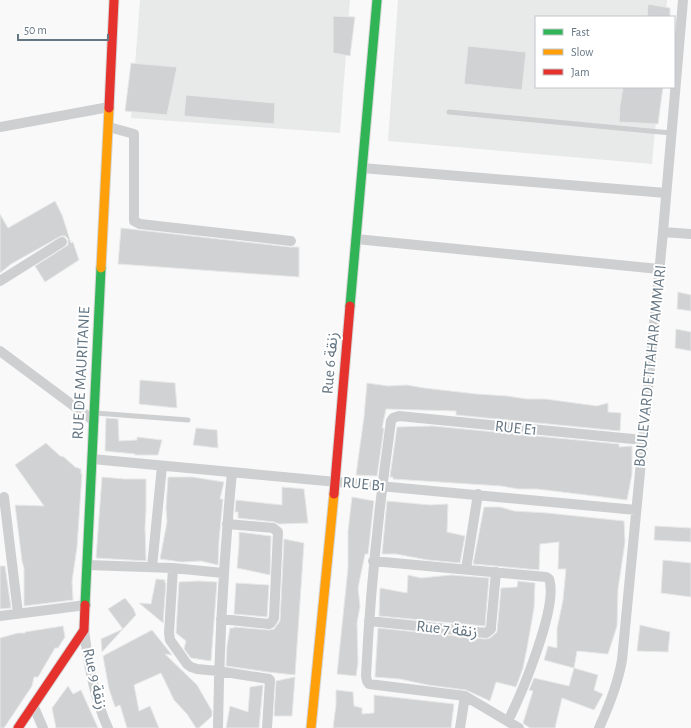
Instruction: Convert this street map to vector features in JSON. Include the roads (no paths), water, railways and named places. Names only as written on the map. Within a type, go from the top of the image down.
[{"type":"street","name":"RUE DE MAURITANIE","points":[[18,728],[84,630],[114,0]]},
{"type":"street","name":"Rue 6 زنقة","points":[[311,728],[335,482],[377,0]]},
{"type":"street","name":"BOULEVARD ETTAHAR AMMARI","points":[[598,728],[609,707],[620,672],[663,232],[683,0]]},
{"type":"street","points":[[0,127],[109,107]]},
{"type":"street","points":[[109,126],[134,134],[134,221],[140,224],[291,241]]},
{"type":"street","points":[[362,168],[666,193]]},
{"type":"street","points":[[663,232],[691,234]]},
{"type":"street","points":[[356,239],[659,269]]},
{"type":"street","points":[[0,281],[62,242]]},
{"type":"street","points":[[0,351],[94,417]]},
{"type":"street","name":"RUE E1","points":[[382,486],[391,421],[393,418],[399,416],[643,440]]},
{"type":"street","name":"RUE B1","points":[[92,459],[636,510]]},
{"type":"street","points":[[152,567],[162,466]]},
{"type":"street","points":[[218,728],[218,671],[223,573],[232,472]]},
{"type":"street","points":[[382,486],[369,621],[367,681],[369,684],[465,696],[519,728]]},
{"type":"street","points":[[466,569],[478,494]]},
{"type":"street","points":[[4,497],[18,614]]},
{"type":"street","points":[[221,619],[270,624],[274,618],[278,532],[274,528],[227,524]]},
{"type":"street","points":[[374,561],[546,577],[549,579],[551,585],[549,605],[539,643],[531,668],[515,708],[508,721]]},
{"type":"street","points":[[88,565],[173,568],[223,573]]},
{"type":"street","points":[[173,568],[169,633],[170,640],[187,664],[191,667],[270,679],[267,728]]},
{"type":"street","name":"Rue 7 زنقة","points":[[369,621],[486,633],[492,627],[496,572]]},
{"type":"street","points":[[0,616],[86,605]]},
{"type":"street","name":"Rue 9 زنقة","points":[[84,630],[88,661],[103,717],[108,728]]},
{"type":"street","points":[[460,728],[465,696]]},
{"type":"street","points":[[33,705],[43,728]]},
{"type":"lane","points":[[448,112],[671,133]]},
{"type":"lane","points":[[94,417],[188,420]]}]
